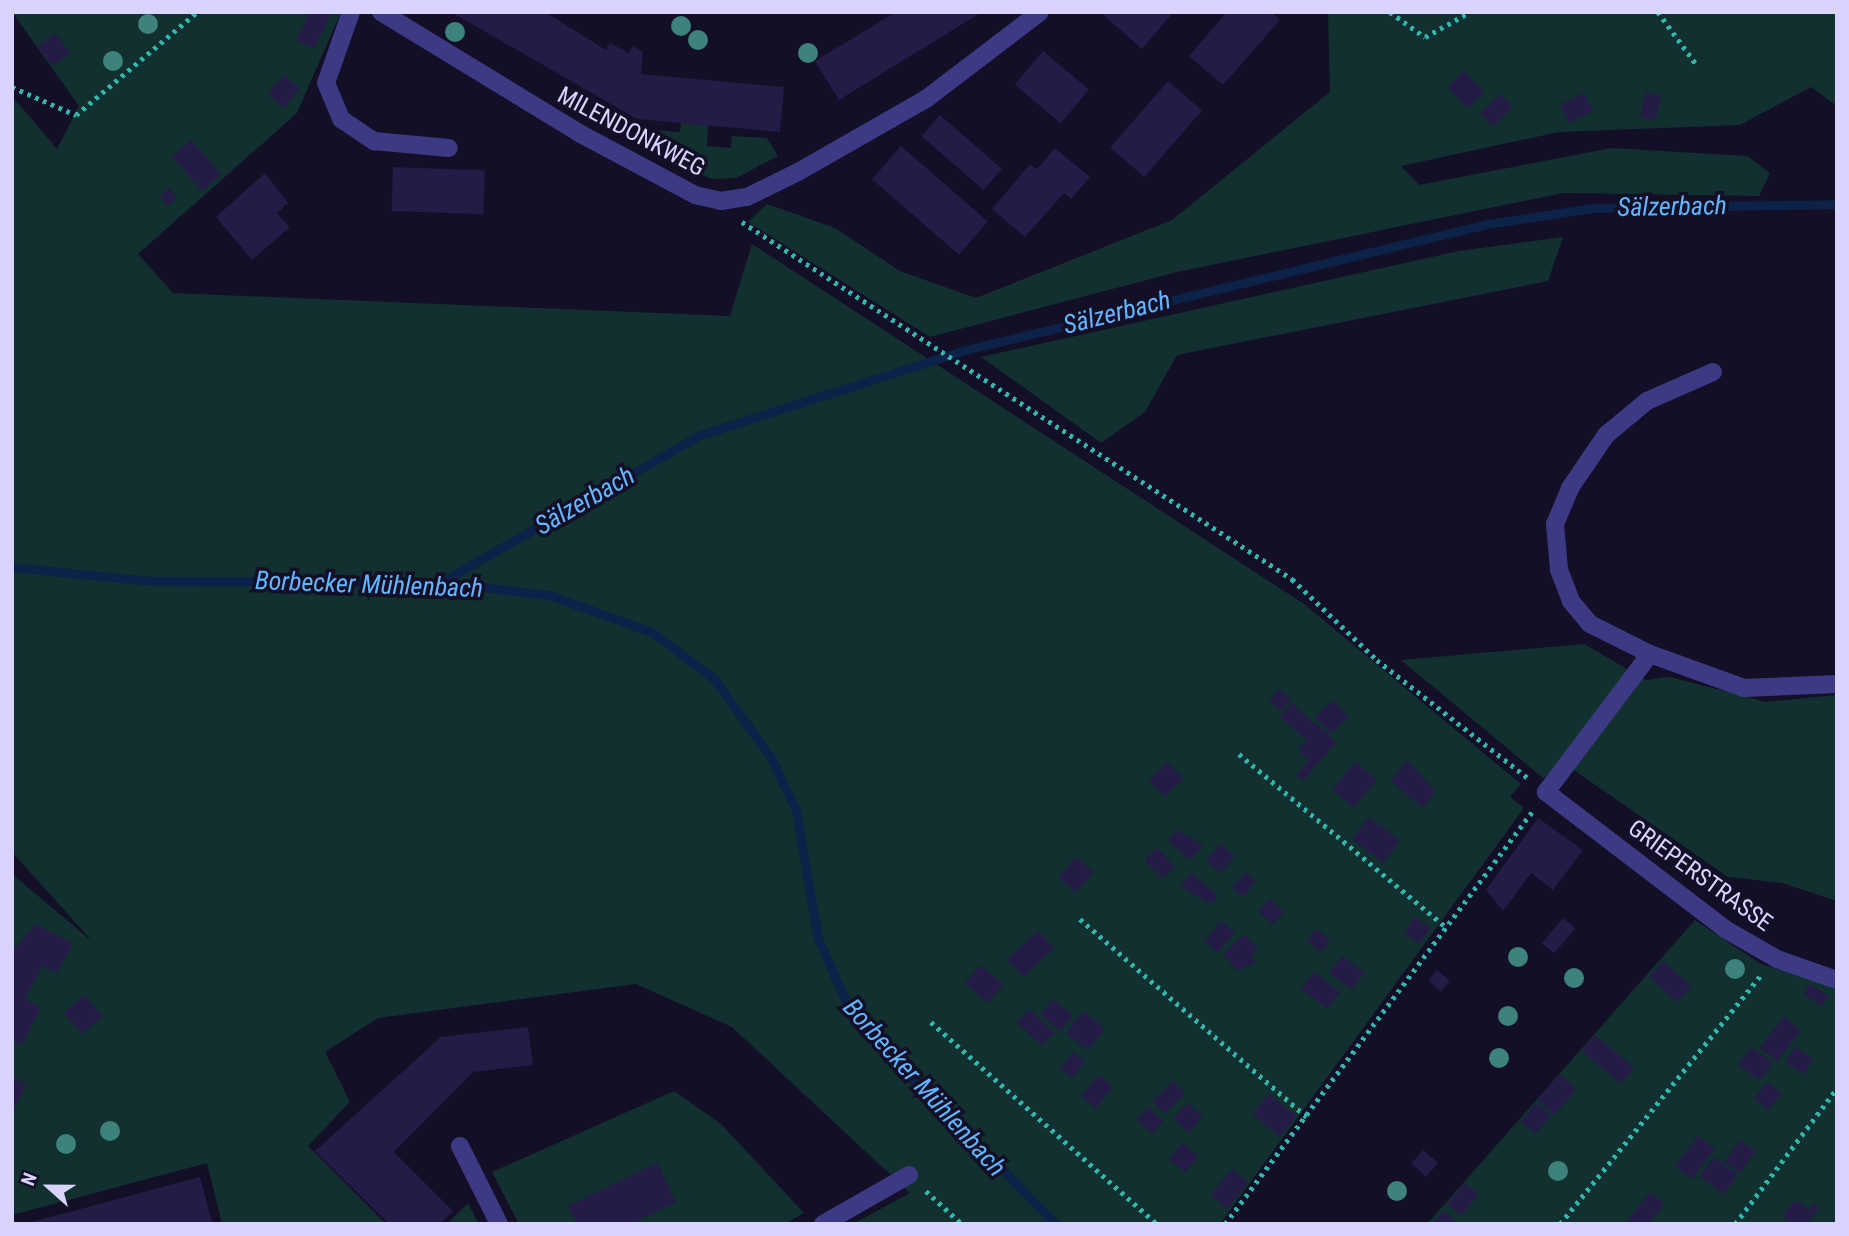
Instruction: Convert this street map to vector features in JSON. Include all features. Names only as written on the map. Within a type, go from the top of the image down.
[{"type":"street","points":[[351,12],[326,82],[341,119],[374,141],[449,148]]},
{"type":"street","name":"MILENDONKWEG","points":[[381,12],[515,97],[710,200],[740,199],[798,172],[961,77],[1038,13]]},
{"type":"street","points":[[1713,372],[1647,401],[1606,435],[1570,488],[1555,524],[1559,569],[1571,601],[1590,624],[1650,654],[1744,688],[1837,684]]},
{"type":"street","points":[[1546,792],[1650,654]]},
{"type":"street","name":"GRIEPERSTRASSE","points":[[1546,792],[1726,929],[1777,958],[1837,980]]},
{"type":"street","points":[[460,1146],[499,1224]]},
{"type":"street","points":[[823,1224],[909,1175]]},
{"type":"path","points":[[12,87],[76,116],[197,12]]},
{"type":"path","points":[[1390,12],[1425,37],[1470,12]]},
{"type":"path","points":[[1658,12],[1696,64]]},
{"type":"path","points":[[710,200],[850,297],[993,384],[1292,579],[1377,660],[1546,792],[1225,1224]]},
{"type":"path","points":[[1239,754],[1446,927]]},
{"type":"path","points":[[1080,919],[1307,1117]]},
{"type":"path","points":[[1560,1224],[1777,958]]},
{"type":"path","points":[[931,1022],[1157,1224]]},
{"type":"path","points":[[1735,1224],[1837,1088]]},
{"type":"path","points":[[909,1175],[961,1224]]},
{"type":"green space","points":[[12,12],[341,12],[297,113],[138,254],[173,293],[730,316],[752,244],[1304,604],[1521,784],[1510,797],[1524,808],[1220,1224],[853,1224],[910,1193],[732,1027],[636,984],[378,1018],[325,1052],[350,1102],[308,1146],[386,1224],[222,1224],[207,1163],[12,1215],[12,874],[93,942],[12,852],[12,96],[57,149],[79,106]]},
{"type":"green space","points":[[1328,12],[1837,12],[1837,106],[1811,87],[1740,125],[1559,132],[1401,166],[1419,185],[1612,148],[1747,156],[1770,173],[1759,196],[1563,193],[1177,272],[930,337],[748,222],[767,204],[835,228],[900,271],[976,298],[1172,220],[1330,92]]},
{"type":"green space","points":[[681,123],[708,125],[707,146],[731,148],[732,136],[767,138],[778,156],[736,178],[711,179],[627,137],[641,129],[680,132]]},
{"type":"green space","points":[[1563,237],[1548,281],[1177,355],[1145,412],[1101,443],[981,357],[1459,251]]},
{"type":"green space","points":[[1584,644],[1646,680],[1670,677],[1766,702],[1837,695],[1837,901],[1782,883],[1728,877],[1565,764],[1543,778],[1401,660]]},
{"type":"green space","points":[[1695,920],[1761,964],[1837,988],[1837,1224],[1427,1224]]},
{"type":"green space","points":[[674,1091],[721,1124],[804,1213],[785,1224],[519,1224],[492,1172]]},
{"type":"green space","points":[[468,1203],[479,1224],[447,1224]]},
{"type":"building","points":[[310,12],[331,14],[314,48],[296,40]]},
{"type":"building","points":[[451,12],[545,12],[606,50],[610,43],[629,53],[633,46],[643,52],[641,74],[784,87],[780,132],[637,119]]},
{"type":"building","points":[[896,12],[982,12],[839,100],[815,61]]},
{"type":"building","points":[[1100,12],[1168,12],[1171,15],[1142,49]]},
{"type":"building","points":[[1227,12],[1271,12],[1280,20],[1223,85],[1189,56]]},
{"type":"building","points":[[55,33],[70,53],[52,66],[37,46]]},
{"type":"building","points":[[1043,51],[1089,90],[1061,123],[1015,85]]},
{"type":"building","points":[[1464,71],[1484,92],[1468,108],[1447,87]]},
{"type":"building","points":[[284,75],[300,89],[283,108],[268,94]]},
{"type":"building","points":[[1168,81],[1202,111],[1144,177],[1110,147]]},
{"type":"building","points":[[1646,92],[1662,96],[1655,120],[1640,116]]},
{"type":"building","points":[[1584,93],[1593,111],[1569,123],[1560,105]]},
{"type":"building","points":[[1500,94],[1513,107],[1493,127],[1480,114]]},
{"type":"building","points":[[940,115],[1002,169],[984,190],[922,136]]},
{"type":"building","points":[[191,140],[221,175],[202,191],[172,156]]},
{"type":"building","points":[[901,146],[988,221],[959,255],[872,179]]},
{"type":"building","points":[[1055,148],[1090,177],[1071,199],[1064,193],[1025,237],[992,209],[1030,164],[1037,169]]},
{"type":"building","points":[[393,167],[485,170],[483,214],[391,211]]},
{"type":"building","points":[[265,173],[288,203],[277,213],[290,227],[252,260],[216,217]]},
{"type":"building","points":[[169,188],[177,198],[168,206],[160,196]]},
{"type":"building","points":[[1279,689],[1291,700],[1280,711],[1269,700]]},
{"type":"building","points":[[1333,700],[1349,717],[1330,734],[1315,717]]},
{"type":"building","points":[[1291,703],[1336,742],[1303,781],[1296,775],[1309,760],[1298,750],[1307,740],[1280,717]]},
{"type":"building","points":[[1407,760],[1435,791],[1423,808],[1391,781]]},
{"type":"building","points":[[1167,762],[1183,778],[1165,797],[1149,780]]},
{"type":"building","points":[[1355,762],[1377,780],[1354,808],[1332,790]]},
{"type":"building","points":[[1369,817],[1400,840],[1383,863],[1352,839]]},
{"type":"building","points":[[1538,818],[1583,850],[1553,890],[1531,873],[1503,911],[1486,890]]},
{"type":"building","points":[[1177,830],[1203,845],[1190,860],[1168,841]]},
{"type":"building","points":[[1220,844],[1235,856],[1221,873],[1206,861]]},
{"type":"building","points":[[1157,848],[1175,867],[1162,879],[1145,860]]},
{"type":"building","points":[[1076,857],[1093,872],[1076,892],[1058,877]]},
{"type":"building","points":[[1245,872],[1256,881],[1243,896],[1232,888]]},
{"type":"building","points":[[1191,873],[1218,896],[1211,904],[1180,886]]},
{"type":"building","points":[[1270,899],[1284,912],[1272,924],[1258,911]]},
{"type":"building","points":[[1415,917],[1430,928],[1419,944],[1404,932]]},
{"type":"building","points":[[1563,918],[1575,928],[1554,954],[1542,943]]},
{"type":"building","points":[[1221,921],[1235,933],[1218,952],[1204,941]]},
{"type":"building","points":[[35,924],[73,943],[57,973],[42,966],[25,999],[41,1007],[22,1045],[12,1040],[12,952]]},
{"type":"building","points":[[1316,929],[1330,940],[1321,952],[1307,941]]},
{"type":"building","points":[[1038,931],[1054,949],[1023,977],[1007,959]]},
{"type":"building","points":[[1244,935],[1258,947],[1250,957],[1256,962],[1237,971],[1223,954]]},
{"type":"building","points":[[1342,956],[1364,973],[1351,990],[1329,973]]},
{"type":"building","points":[[1663,961],[1691,986],[1677,1002],[1649,977]]},
{"type":"building","points":[[981,965],[1003,985],[987,1003],[965,983]]},
{"type":"building","points":[[1437,970],[1450,981],[1441,992],[1428,981]]},
{"type":"building","points":[[1314,972],[1340,992],[1327,1009],[1301,989]]},
{"type":"building","points":[[1810,984],[1829,996],[1822,1006],[1804,994]]},
{"type":"building","points":[[84,995],[102,1016],[82,1034],[64,1013]]},
{"type":"building","points":[[1053,999],[1073,1016],[1060,1031],[1040,1014]]},
{"type":"building","points":[[1029,1009],[1055,1033],[1042,1046],[1017,1022]]},
{"type":"building","points":[[1083,1011],[1105,1028],[1088,1050],[1066,1033]]},
{"type":"building","points":[[1784,1017],[1801,1031],[1777,1061],[1759,1047]]},
{"type":"building","points":[[528,1027],[533,1065],[473,1072],[394,1152],[453,1211],[440,1224],[389,1224],[315,1151],[441,1037]]},
{"type":"building","points":[[1595,1035],[1634,1068],[1621,1084],[1582,1051]]},
{"type":"building","points":[[1751,1047],[1773,1063],[1760,1081],[1738,1065]]},
{"type":"building","points":[[1795,1047],[1813,1059],[1803,1074],[1785,1062]]},
{"type":"building","points":[[1073,1052],[1085,1061],[1072,1078],[1060,1069]]},
{"type":"building","points":[[1559,1074],[1577,1089],[1555,1115],[1537,1100]]},
{"type":"building","points":[[1098,1075],[1113,1087],[1096,1108],[1081,1096]]},
{"type":"building","points":[[12,1077],[26,1084],[15,1108],[12,1107]]},
{"type":"building","points":[[1173,1081],[1185,1093],[1165,1114],[1152,1102]]},
{"type":"building","points":[[1767,1082],[1781,1093],[1768,1110],[1754,1099]]},
{"type":"building","points":[[1269,1094],[1296,1116],[1280,1136],[1253,1114]]},
{"type":"building","points":[[1187,1103],[1203,1117],[1189,1133],[1173,1119]]},
{"type":"building","points":[[1536,1103],[1551,1115],[1536,1134],[1521,1122]]},
{"type":"building","points":[[1148,1107],[1163,1121],[1152,1134],[1136,1119]]},
{"type":"building","points":[[1698,1136],[1715,1149],[1692,1179],[1675,1166]]},
{"type":"building","points":[[1740,1140],[1756,1151],[1740,1173],[1725,1162]]},
{"type":"building","points":[[1182,1143],[1198,1156],[1185,1173],[1169,1159]]},
{"type":"building","points":[[1423,1150],[1438,1163],[1426,1177],[1411,1164]]},
{"type":"building","points":[[1714,1157],[1738,1175],[1724,1194],[1700,1176]]},
{"type":"building","points":[[657,1163],[676,1202],[630,1224],[577,1224],[568,1206]]},
{"type":"building","points":[[1232,1169],[1248,1182],[1227,1209],[1211,1195]]},
{"type":"building","points":[[200,1177],[212,1222],[28,1224],[28,1223]]},
{"type":"building","points":[[1465,1183],[1479,1195],[1461,1215],[1447,1203]]},
{"type":"building","points":[[1650,1192],[1664,1204],[1648,1224],[1625,1224]]},
{"type":"building","points":[[1795,1200],[1809,1209],[1814,1203],[1819,1207],[1807,1224],[1789,1224],[1783,1215]]},
{"type":"building","points":[[1444,1211],[1459,1224],[1432,1224]]},
{"type":"waterway","name":"Sälzerbach","points":[[441,582],[700,435],[961,351],[1487,224],[1593,208],[1837,204]]},
{"type":"waterway","name":"Borbecker Mühlenbach","points":[[12,567],[153,581],[441,582],[549,595],[652,632],[714,679],[770,756],[796,810],[818,939],[853,1017],[1056,1224]]}]
